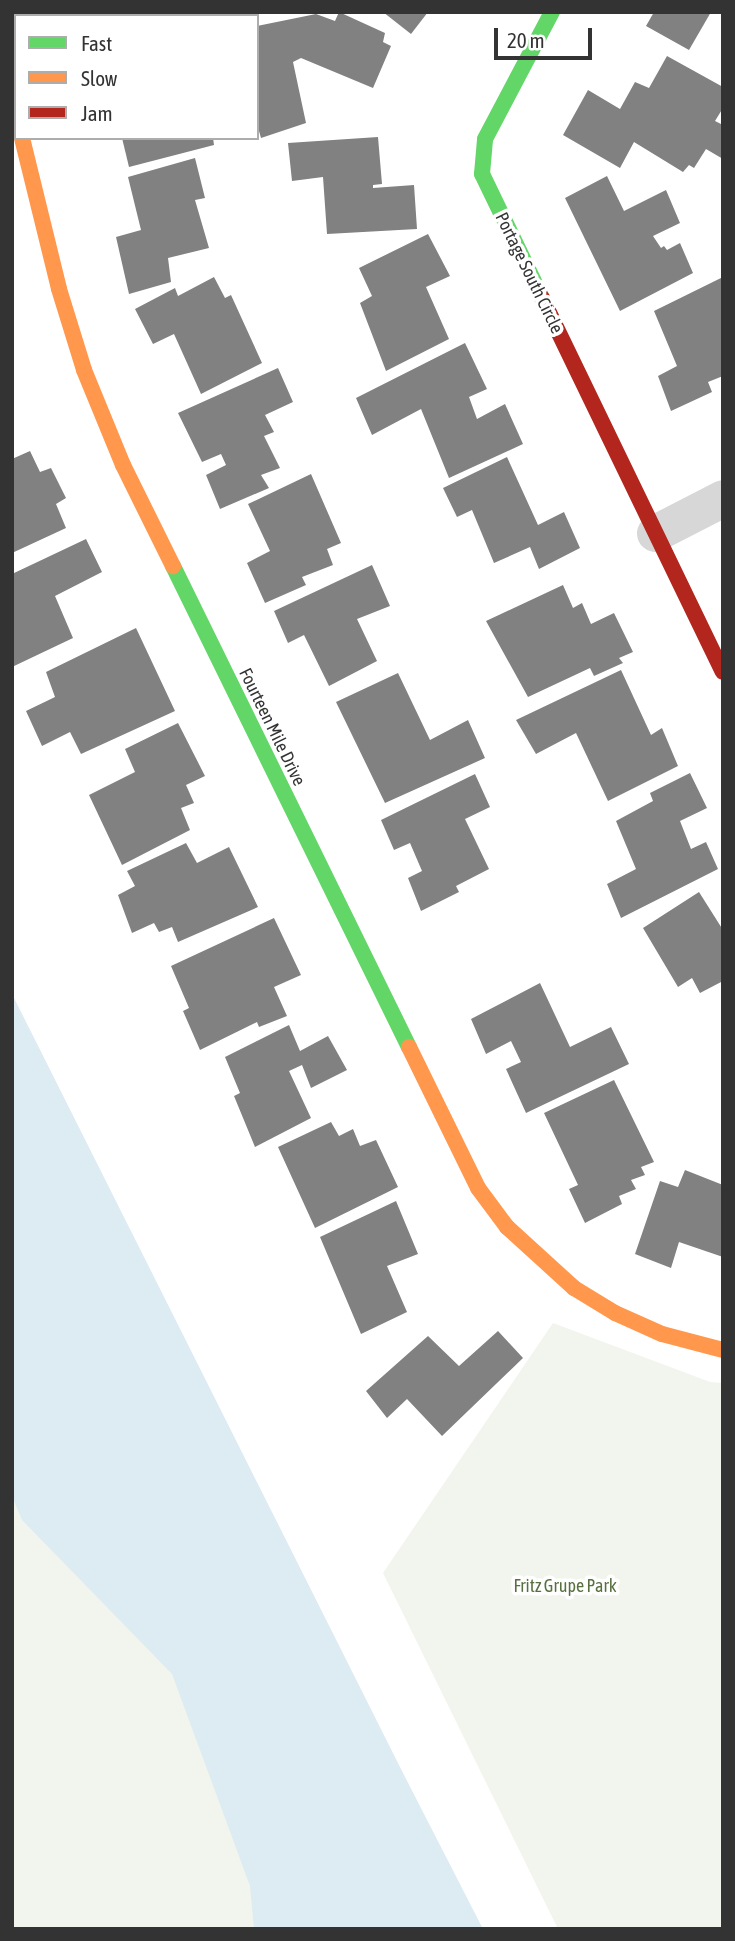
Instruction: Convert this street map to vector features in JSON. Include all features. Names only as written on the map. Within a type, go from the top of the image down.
[{"type":"street","name":"Portage South Circle","points":[[552,12],[485,139],[482,174],[723,672]]},
{"type":"street","name":"Fourteen Mile Drive","points":[[23,140],[69,324],[84,370],[123,465],[478,1188],[507,1227],[574,1289],[615,1313],[662,1334],[723,1350]]},
{"type":"street","points":[[655,533],[723,499]]},
{"type":"green space","name":"Fritz Grupe Park","points":[[553,1323],[710,1382],[723,1383],[723,1929],[558,1929],[383,1573]]},
{"type":"green space","points":[[12,1361],[317,1929],[12,1929]]},
{"type":"shaded area","points":[[12,994],[483,1929],[254,1929],[250,1886],[172,1674],[22,1520],[12,1496]]},
{"type":"building","points":[[100,12],[160,14],[100,14]]},
{"type":"building","points":[[339,12],[385,33],[383,42],[391,46],[373,88],[301,58],[293,62],[306,123],[261,138],[259,26],[316,14],[335,21]]},
{"type":"building","points":[[383,12],[428,12],[411,34]]},
{"type":"building","points":[[654,12],[711,12],[689,50],[646,26]]},
{"type":"building","points":[[667,56],[723,87],[723,108],[715,121],[723,125],[723,159],[706,149],[694,168],[689,165],[683,172],[634,142],[620,168],[563,135],[588,90],[620,109],[635,82],[649,88]]},
{"type":"building","points":[[378,137],[382,184],[373,185],[373,188],[414,185],[417,229],[327,234],[323,177],[292,181],[288,143]]},
{"type":"building","points":[[122,140],[213,140],[214,145],[129,167]]},
{"type":"building","points":[[195,158],[205,198],[195,200],[209,248],[168,258],[171,282],[129,294],[116,237],[141,230],[128,177]]},
{"type":"building","points":[[607,176],[624,211],[666,190],[680,223],[653,236],[661,248],[664,246],[667,250],[680,243],[693,273],[620,311],[565,198]]},
{"type":"building","points":[[428,234],[450,276],[426,287],[449,339],[386,371],[360,303],[372,296],[359,268]]},
{"type":"building","points":[[214,277],[225,298],[231,295],[262,363],[201,394],[174,334],[153,344],[135,309],[175,288],[178,296]]},
{"type":"building","points":[[723,277],[723,376],[708,382],[712,392],[671,411],[658,376],[677,366],[654,311]]},
{"type":"building","points":[[465,343],[487,389],[469,397],[477,419],[505,404],[523,444],[449,478],[421,409],[372,435],[356,398]]},
{"type":"building","points":[[278,368],[293,402],[265,415],[274,432],[264,436],[280,468],[261,475],[269,488],[220,509],[206,475],[226,465],[221,454],[202,462],[178,413]]},
{"type":"building","points":[[30,451],[40,472],[51,468],[66,498],[56,504],[66,528],[12,553],[12,459]]},
{"type":"building","points":[[507,457],[538,525],[564,512],[580,548],[539,569],[530,547],[494,563],[472,510],[457,517],[443,488]]},
{"type":"building","points":[[311,474],[341,543],[327,549],[333,565],[302,577],[306,585],[265,603],[247,563],[270,551],[248,504]]},
{"type":"building","points":[[86,539],[102,572],[55,596],[73,638],[12,667],[12,574]]},
{"type":"building","points":[[372,565],[390,606],[357,619],[377,661],[329,686],[304,635],[288,643],[274,611]]},
{"type":"building","points":[[563,585],[573,608],[582,603],[591,624],[614,613],[633,652],[619,658],[623,663],[594,676],[590,668],[528,697],[486,621]]},
{"type":"building","points":[[136,628],[175,711],[81,754],[70,732],[42,746],[26,711],[55,697],[46,672]]},
{"type":"building","points":[[621,670],[651,735],[662,728],[678,766],[608,801],[576,733],[536,754],[516,720]]},
{"type":"building","points":[[398,673],[430,740],[468,720],[485,758],[385,803],[336,702]]},
{"type":"building","points":[[178,723],[205,776],[186,785],[194,803],[181,808],[190,830],[122,865],[89,795],[135,772],[125,749]]},
{"type":"building","points":[[690,773],[707,808],[680,821],[691,849],[706,842],[718,869],[621,918],[607,884],[636,869],[616,821],[653,801],[650,793]]},
{"type":"building","points":[[475,774],[490,807],[465,819],[489,869],[456,886],[459,892],[421,911],[408,878],[422,871],[410,843],[394,850],[381,820]]},
{"type":"building","points":[[186,843],[197,863],[229,847],[258,907],[178,942],[172,927],[159,932],[154,923],[132,933],[118,895],[135,886],[127,871]]},
{"type":"building","points":[[699,892],[723,930],[723,981],[700,993],[692,978],[678,987],[643,928]]},
{"type":"building","points":[[274,918],[301,975],[274,987],[287,1016],[259,1027],[257,1022],[200,1050],[183,1011],[189,1008],[171,966]]},
{"type":"building","points":[[540,983],[570,1047],[611,1027],[629,1064],[526,1113],[506,1069],[521,1062],[511,1041],[486,1054],[471,1019]]},
{"type":"building","points":[[289,1025],[300,1051],[328,1036],[347,1070],[311,1088],[302,1065],[289,1071],[311,1118],[255,1147],[234,1096],[240,1093],[225,1057]]},
{"type":"building","points":[[614,1080],[654,1162],[641,1167],[645,1175],[631,1180],[636,1189],[619,1196],[622,1204],[585,1223],[569,1189],[578,1185],[544,1113]]},
{"type":"building","points":[[331,1122],[339,1136],[353,1129],[360,1146],[376,1140],[398,1187],[315,1228],[278,1147]]},
{"type":"building","points":[[685,1170],[723,1185],[723,1257],[679,1242],[671,1268],[635,1254],[660,1181],[678,1187]]},
{"type":"building","points":[[396,1201],[418,1254],[387,1266],[407,1312],[361,1334],[320,1237]]},
{"type":"building","points":[[498,1331],[523,1358],[442,1436],[407,1399],[387,1418],[366,1391],[428,1336],[459,1366]]},
{"type":"traffic: fast","points":[[542,298],[482,174],[485,139],[552,12]]},
{"type":"traffic: fast","points":[[12,100],[14,108]]},
{"type":"traffic: fast","points":[[173,566],[409,1047]]},
{"type":"traffic: slow","points":[[22,140],[59,289],[84,370],[123,465],[173,566]]},
{"type":"traffic: slow","points":[[409,1047],[478,1188],[507,1227],[574,1288],[615,1313],[662,1334],[723,1350]]},
{"type":"traffic: jam","points":[[542,298],[723,672]]}]
